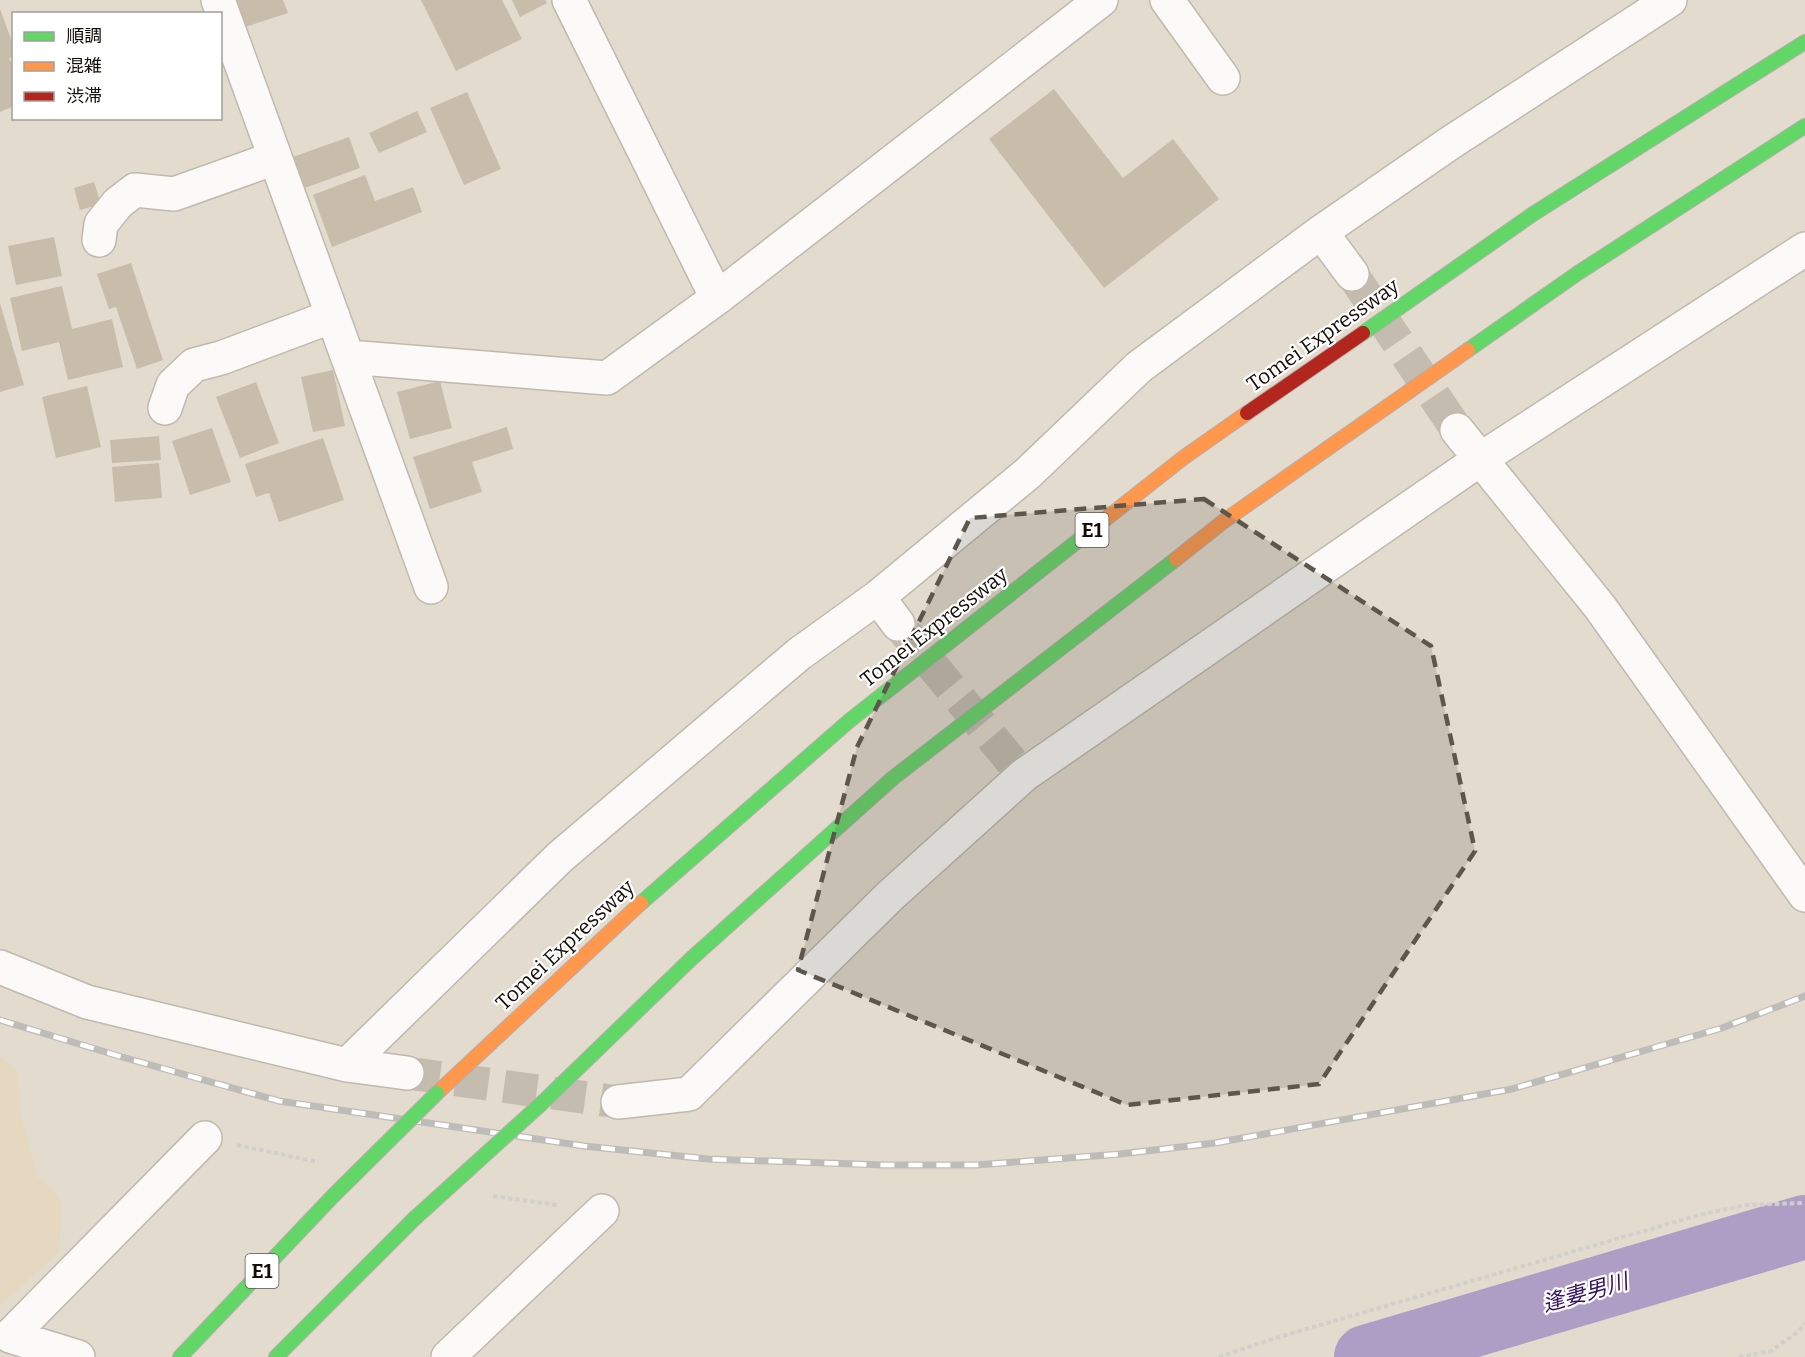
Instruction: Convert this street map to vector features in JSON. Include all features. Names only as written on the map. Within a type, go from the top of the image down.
[{"type":"highway","name":"Tomei Expressway","points":[[180,1357],[334,1195],[437,1093],[630,912],[849,721],[1183,458],[1533,214],[1805,42]]},
{"type":"highway","points":[[276,1357],[414,1219],[541,1104],[691,959],[893,778],[1224,520],[1578,273],[1805,126]]},
{"type":"street","points":[[218,0],[432,586]]},
{"type":"street","points":[[569,0],[717,298]]},
{"type":"street","points":[[348,357],[607,378],[717,298],[1101,0]]},
{"type":"street","points":[[1167,0],[1222,78]]},
{"type":"street","points":[[347,1065],[560,857],[799,654],[878,597],[1027,474],[1139,367],[1321,232],[1460,136],[1670,0]]},
{"type":"street","points":[[99,240],[101,224],[118,203],[135,190],[174,194],[275,158]]},
{"type":"street","points":[[1321,232],[1352,274]]},
{"type":"street","points":[[618,1102],[689,1094],[1018,769],[1479,460],[1805,249]]},
{"type":"street","points":[[165,408],[173,385],[194,365],[220,358],[333,316]]},
{"type":"street","points":[[1457,430],[1600,607],[1805,895]]},
{"type":"street","points":[[878,597],[898,624]]},
{"type":"street","points":[[0,967],[87,1002],[347,1065],[407,1073]]},
{"type":"street","points":[[78,1357],[10,1336],[205,1138]]},
{"type":"street","points":[[448,1357],[602,1211]]},
{"type":"path","points":[[1219,1357],[1699,1215],[1746,1205],[1805,1203]]},
{"type":"path","points":[[1739,1357],[1771,1351],[1799,1331],[1805,1323]]},
{"type":"highlighted area","points":[[1204,499],[1431,646],[1475,851],[1319,1084],[1127,1105],[798,970],[857,747],[970,518]]},
{"type":"shaded area","points":[[0,1057],[16,1068],[19,1106],[37,1177],[54,1191],[62,1204],[59,1252],[0,1305]]},
{"type":"building","points":[[229,0],[283,0],[288,13],[239,29]]},
{"type":"building","points":[[421,0],[502,0],[522,39],[456,71]]},
{"type":"building","points":[[512,0],[545,0],[547,3],[520,17]]},
{"type":"building","points":[[0,9],[12,42],[12,57],[9,58],[12,65],[12,107],[0,112]]},
{"type":"building","points":[[1054,89],[1123,178],[1173,139],[1219,199],[1104,288],[989,139]]},
{"type":"building","points":[[467,92],[501,169],[464,185],[430,108]]},
{"type":"building","points":[[417,111],[427,132],[379,153],[369,133]]},
{"type":"building","points":[[349,137],[360,168],[302,189],[290,158]]},
{"type":"building","points":[[365,175],[375,201],[413,187],[422,212],[332,247],[313,195]]},
{"type":"building","points":[[94,182],[101,204],[80,210],[74,188]]},
{"type":"building","points":[[54,237],[62,276],[16,285],[8,246]]},
{"type":"building","points":[[131,263],[163,360],[137,369],[116,307],[109,309],[97,274]]},
{"type":"building","points":[[62,286],[72,329],[112,319],[123,367],[68,380],[59,342],[22,351],[10,298]]},
{"type":"building","points":[[0,303],[24,385],[0,392]]},
{"type":"building","points":[[333,370],[345,426],[313,432],[301,377]]},
{"type":"building","points":[[440,381],[452,428],[410,439],[397,392]]},
{"type":"building","points":[[256,382],[279,443],[240,458],[216,397]]},
{"type":"building","points":[[87,386],[101,447],[56,458],[42,397]]},
{"type":"building","points":[[507,427],[513,449],[472,462],[482,492],[430,509],[413,457]]},
{"type":"building","points":[[212,428],[231,482],[190,495],[172,441]]},
{"type":"building","points":[[159,436],[161,460],[112,463],[110,440]]},
{"type":"building","points":[[323,438],[344,500],[279,522],[269,493],[256,497],[245,464]]},
{"type":"building","points":[[159,463],[162,498],[115,502],[112,467]]},
{"type":"waterway","name":"逢妻男川","points":[[1366,1357],[1805,1227]]},
{"type":"tunnel","points":[[1352,274],[1457,430]]},
{"type":"tunnel","points":[[898,624],[1012,762]]},
{"type":"tunnel","points":[[407,1073],[618,1102]]},
{"type":"railway","points":[[0,1020],[279,1101],[584,1146],[708,1159],[884,1165],[976,1165],[1120,1154],[1215,1143],[1512,1089],[1722,1028],[1805,996]]},
{"type":"traffic: fast","points":[[1363,333],[1533,214],[1805,42]]},
{"type":"traffic: fast","points":[[1468,350],[1578,273],[1805,126]]},
{"type":"traffic: fast","points":[[641,903],[849,721],[1098,525]]},
{"type":"traffic: fast","points":[[541,1104],[691,959],[893,778],[1176,559]]},
{"type":"traffic: fast","points":[[334,1195],[437,1093]]},
{"type":"traffic: fast","points":[[414,1219],[541,1104]]},
{"type":"traffic: fast","points":[[180,1357],[334,1195]]},
{"type":"traffic: fast","points":[[276,1357],[414,1219]]},
{"type":"traffic: slow","points":[[1176,559],[1224,521],[1468,350]]},
{"type":"traffic: slow","points":[[1098,525],[1183,458],[1247,413]]},
{"type":"traffic: slow","points":[[437,1093],[641,903]]},
{"type":"traffic: jam","points":[[1247,413],[1363,333]]}]
